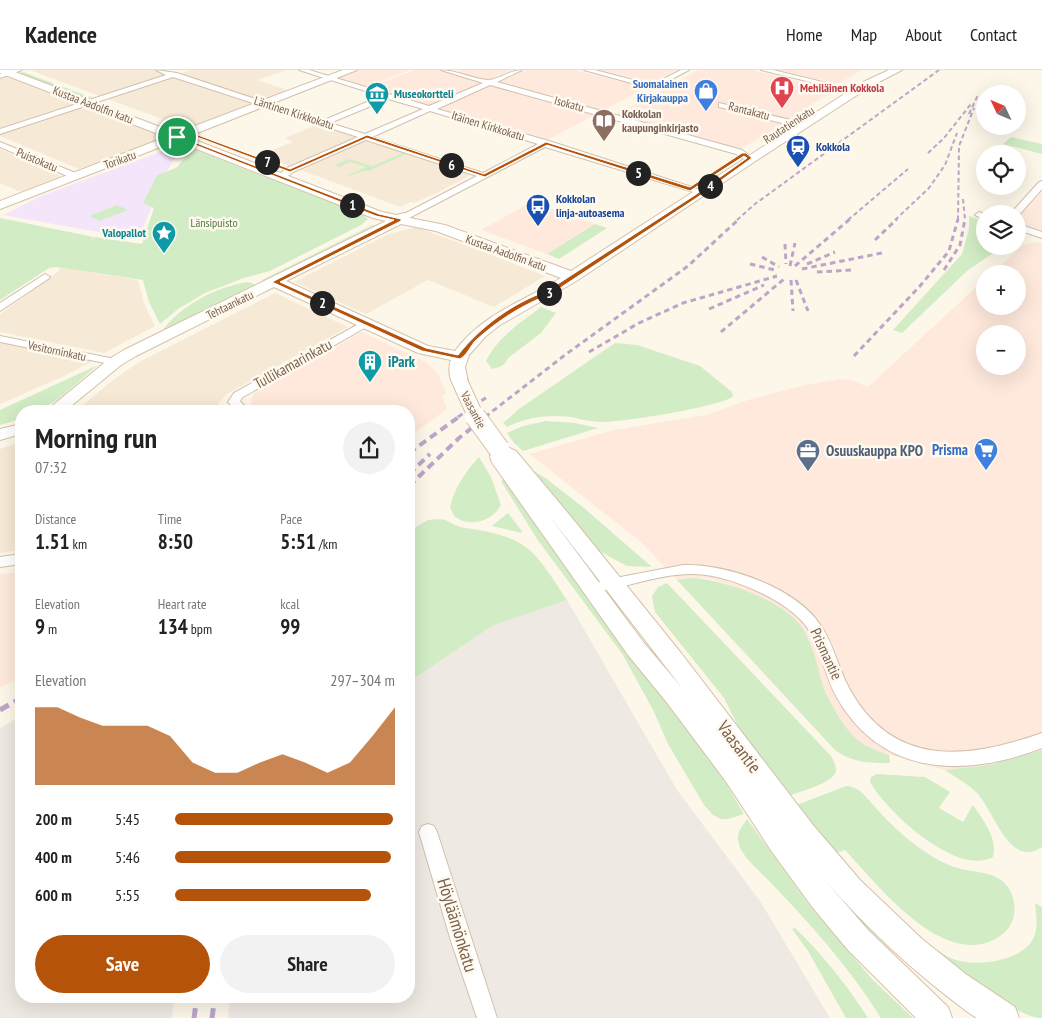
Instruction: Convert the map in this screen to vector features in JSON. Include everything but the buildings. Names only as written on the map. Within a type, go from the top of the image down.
[{"type":"main road","name":"Kustaa Aadolfin katu","points":[[24,70],[101,98],[183,135]]},
{"type":"main road","name":"Torikatu","points":[[0,205],[352,70]]},
{"type":"main road","name":"Rautatienkatu","points":[[460,357],[472,341],[486,329],[529,300],[549,292],[567,275],[851,90],[878,70]]},
{"type":"main road","name":"Rautatienkatu","points":[[851,90],[897,70]]},
{"type":"main road","name":"Kustaa Aadolfin katu","points":[[7,72],[87,103],[183,135],[285,174],[378,215],[404,217],[440,228],[567,275]]},
{"type":"main road","name":"Tehtaankatu","points":[[62,405],[114,362],[404,217]]},
{"type":"main road","points":[[275,282],[424,350],[460,357]]},
{"type":"main road","name":"Vaasantie","points":[[460,357],[457,366],[460,382],[474,416],[499,450],[510,455],[603,586],[831,868],[876,917],[916,955],[953,984],[1004,1018]]},
{"type":"main road","points":[[0,436],[15,431]]},
{"type":"main road","name":"Vaasantie","points":[[603,586],[636,649],[676,697],[736,776],[779,841],[823,899],[858,940],[937,1018]]},
{"type":"street","name":"Läntinen Kirkkokatu","points":[[159,70],[485,176]]},
{"type":"street","points":[[0,132],[188,70]]},
{"type":"street","name":"Itäinen Kirkkokatu","points":[[302,70],[696,191]]},
{"type":"street","name":"Isokatu","points":[[444,70],[747,156]]},
{"type":"street","points":[[285,174],[520,70]]},
{"type":"street","points":[[587,70],[653,87],[686,70]]},
{"type":"street","points":[[764,70],[851,90]]},
{"type":"street","points":[[324,123],[388,96]]},
{"type":"street","name":"Rantakatu","points":[[722,105],[799,124]]},
{"type":"street","name":"Puistokatu","points":[[0,144],[75,176]]},
{"type":"street","name":"Tehtaankatu","points":[[404,217],[546,144]]},
{"type":"street","points":[[1022,205],[1042,184]]},
{"type":"street","points":[[1026,230],[1042,235]]},
{"type":"street","points":[[0,308],[45,277]]},
{"type":"street","name":"Tullikamarinkatu","points":[[237,405],[234,402],[238,395],[366,323]]},
{"type":"street","name":"Vesitorninkatu","points":[[0,339],[114,362]]},
{"type":"street","points":[[0,562],[15,560]]},
{"type":"street","name":"Prismantie","points":[[603,586],[682,570],[705,570],[744,582],[792,605],[808,618],[814,627],[825,647],[843,693],[860,718],[885,740],[913,755],[943,761],[981,759],[1042,740]]},
{"type":"street","name":"Höyläämönkatu","points":[[428,832],[461,941],[487,1018]]},
{"type":"shaded area","points":[[30,70],[154,70],[169,75],[102,97]]},
{"type":"shaded area","points":[[191,70],[286,70],[258,80],[290,91],[263,101],[178,74]]},
{"type":"shaded area","points":[[357,70],[410,70],[367,87],[337,78]]},
{"type":"shaded area","points":[[414,70],[439,70],[484,83],[431,106],[369,88]]},
{"type":"shaded area","points":[[461,70],[512,70],[489,80],[457,72]]},
{"type":"shaded area","points":[[526,70],[575,70],[647,88],[601,111],[497,83]]},
{"type":"shaded area","points":[[600,70],[678,70],[652,83]]},
{"type":"shaded area","points":[[699,70],[752,70],[835,90],[790,118],[786,118],[780,122],[782,124],[739,150],[615,115]]},
{"type":"shaded area","points":[[778,70],[862,70],[838,84]]},
{"type":"shaded area","points":[[7,76],[79,104],[0,130],[0,78]]},
{"type":"shaded area","points":[[173,76],[258,103],[187,128],[105,98]]},
{"type":"shaded area","points":[[491,85],[596,114],[546,141],[438,108]]},
{"type":"shaded area","points":[[84,106],[166,137],[79,169],[0,136],[0,133]]},
{"type":"shaded area","points":[[318,124],[358,138],[289,166],[260,155],[293,142],[285,138]]},
{"type":"shaded area","points":[[366,141],[470,175],[439,192],[400,207],[301,170]]},
{"type":"shaded area","points":[[171,148],[181,148],[167,171],[140,235],[132,238],[3,215],[41,196]]},
{"type":"shaded area","points":[[0,149],[61,176],[20,192],[0,183]]},
{"type":"shaded area","points":[[1042,192],[1042,232],[1026,226],[1026,209]]},
{"type":"shaded area","name":"Kokkolan linja-autoasema","points":[[531,202],[595,224],[547,254],[481,230]]},
{"type":"shaded area","points":[[416,227],[545,276],[494,307],[428,280],[366,314],[294,282],[389,234]]},
{"type":"shaded area","points":[[1042,243],[1042,750],[989,765],[945,770],[872,750],[850,735],[826,695],[809,640],[775,605],[724,583],[707,578],[677,580],[642,543],[530,454],[614,430],[706,415],[751,399],[805,385],[840,379],[851,380],[868,387],[976,287],[976,315],[1026,315],[1026,265],[1001,265],[1012,255],[1026,255],[1026,244]]},
{"type":"shaded area","points":[[58,267],[138,280],[144,303],[155,326],[104,353],[0,332],[0,314],[60,270]]},
{"type":"shaded area","points":[[275,293],[348,327],[227,394],[218,403],[219,405],[83,405],[109,383],[139,362]]},
{"type":"shaded area","points":[[362,332],[426,362],[438,373],[446,394],[442,396],[447,409],[415,433],[415,405],[252,405],[251,400],[254,393]]},
{"type":"shaded area","points":[[0,340],[95,360],[62,377],[0,404]]},
{"type":"shaded area","points":[[15,444],[15,551],[0,553],[0,449]]},
{"type":"shaded area","points":[[15,573],[15,680],[0,688],[0,574]]},
{"type":"shaded area","points":[[567,600],[677,790],[760,901],[830,1018],[228,1018],[229,1003],[415,1003],[415,678],[492,626]]},
{"type":"shaded area","points":[[15,719],[15,1003],[173,1003],[172,1018],[0,1018],[0,728]]},
{"type":"green space","points":[[23,72],[93,98],[86,100],[17,74]]},
{"type":"green space","points":[[1011,137],[1042,144],[1042,154],[1026,150],[1026,145],[1003,144]]},
{"type":"green space","name":"Länsipuisto","points":[[193,149],[362,214],[368,219],[361,225],[270,271],[244,278],[205,293],[178,309],[160,324],[149,302],[143,280],[57,267],[49,268],[0,300],[0,218],[94,237],[89,243],[95,237],[142,244],[154,208],[143,203],[157,175],[176,168]]},
{"type":"green space","points":[[403,153],[406,154],[369,171],[349,176],[366,167],[351,162],[339,167],[334,165],[349,159],[372,166]]},
{"type":"green space","points":[[117,205],[128,210],[99,221],[89,216]]},
{"type":"green space","points":[[969,216],[976,218],[976,255],[990,255],[968,270],[902,333],[893,330],[962,254],[969,229]]},
{"type":"green space","points":[[595,224],[607,228],[559,259],[547,254]]},
{"type":"green space","points":[[374,225],[262,282],[262,280]]},
{"type":"green space","points":[[248,282],[257,285],[162,331],[189,305],[224,288]]},
{"type":"green space","points":[[541,307],[556,313],[541,333],[508,358],[500,367],[492,369],[486,361],[497,344],[510,331]]},
{"type":"green space","points":[[615,343],[637,345],[700,366],[732,392],[733,396],[726,400],[692,409],[611,422],[555,416],[538,417],[507,427],[503,423],[519,409]]},
{"type":"green space","points":[[98,365],[49,405],[15,405],[15,421],[0,425],[0,410]]},
{"type":"green space","points":[[546,421],[575,423],[598,428],[523,451],[507,433],[523,426]]},
{"type":"green space","points":[[479,457],[491,477],[501,505],[492,516],[486,519],[466,522],[454,516],[450,507],[461,480]]},
{"type":"green space","points":[[532,470],[584,508],[652,567],[627,566],[597,550]]},
{"type":"green space","points":[[505,479],[704,746],[744,814],[721,819],[713,815],[704,805],[668,744],[654,712],[623,655],[537,539],[501,481]]},
{"type":"green space","points":[[508,513],[521,530],[522,533],[492,526]]},
{"type":"green space","points":[[440,519],[460,527],[503,536],[516,541],[537,557],[567,600],[492,626],[415,678],[415,528],[428,520]]},
{"type":"green space","points":[[691,578],[719,582],[752,593],[783,609],[795,619],[807,637],[826,694],[842,722],[858,740],[871,748],[889,755],[890,763],[855,760],[835,750],[677,580]]},
{"type":"green space","points":[[667,583],[831,756],[836,769],[834,775],[823,783],[788,796],[743,736],[724,698],[655,612],[652,596],[658,587]]},
{"type":"green space","points":[[1042,750],[1042,847],[1031,852],[1021,851],[1012,845],[1004,835],[977,793],[945,770],[989,765]]},
{"type":"green space","points":[[877,774],[925,777],[950,792],[939,808],[963,822],[973,805],[992,836],[993,857],[978,861],[961,858],[943,850],[924,838],[891,809],[879,795],[870,782],[871,777]]},
{"type":"green space","points":[[846,786],[860,791],[896,829],[912,843],[933,857],[957,868],[991,875],[1003,882],[1012,895],[1014,905],[1013,920],[1008,929],[983,944],[961,944],[938,936],[916,922],[895,904],[845,850],[837,853],[794,806]]},
{"type":"green space","points":[[747,819],[813,910],[873,980],[913,1018],[881,1018],[856,981],[828,946],[749,861],[739,845],[738,839],[739,831]]},
{"type":"green space","points":[[1035,903],[1042,907],[1042,1018],[1029,1015],[994,996],[955,968],[910,931],[936,950],[953,959],[974,963],[1000,960],[1022,951],[1030,943],[1035,934],[1036,926]]},
{"type":"green space","points":[[795,928],[834,971],[868,1018],[846,1018],[808,951],[792,929]]},
{"type":"railway","points":[[737,220],[755,204],[939,70]]},
{"type":"railway","points":[[969,114],[976,99]]},
{"type":"railway","points":[[928,153],[944,138],[971,104]]},
{"type":"railway","points":[[958,220],[959,146],[974,108]]},
{"type":"railway","points":[[895,220],[929,188],[945,165],[957,133]]},
{"type":"railway","points":[[848,220],[908,169]]},
{"type":"railway","points":[[963,199],[965,219]]},
{"type":"railway","points":[[485,417],[565,355],[688,266],[739,219]]},
{"type":"railway","points":[[795,266],[850,219]]},
{"type":"railway","points":[[875,240],[897,219]]},
{"type":"railway","points":[[854,356],[920,286],[949,251],[958,219]]},
{"type":"railway","points":[[944,270],[960,245],[965,219]]},
{"type":"railway","points":[[790,266],[795,243]]},
{"type":"railway","points":[[785,244],[786,264]]},
{"type":"railway","points":[[807,264],[835,252]]},
{"type":"railway","points":[[802,269],[882,253]]},
{"type":"railway","points":[[762,257],[779,267]]},
{"type":"railway","points":[[750,264],[775,270]]},
{"type":"railway","points":[[817,272],[852,270]]},
{"type":"railway","points":[[589,352],[639,323],[683,303],[777,276]]},
{"type":"railway","points":[[721,332],[784,279]]},
{"type":"railway","points":[[791,280],[793,311]]},
{"type":"railway","points":[[796,280],[808,311]]},
{"type":"railway","points":[[709,309],[764,285]]},
{"type":"railway","points":[[458,417],[487,397]]},
{"type":"railway","points":[[415,449],[460,416]]},
{"type":"railway","points":[[415,480],[459,438],[487,416]]},
{"type":"railway","points":[[415,468],[430,454]]},
{"type":"railway","points":[[0,710],[15,701]]},
{"type":"railway","points":[[194,1018],[196,1003]]},
{"type":"railway","points":[[212,1018],[214,1003]]},
{"type":"place","name":"Mehiläinen Kokkola","points":[[782,109]]},
{"type":"place","name":"Suomalainen Kirjakauppa","points":[[706,112]]},
{"type":"place","name":"Museokortteli","points":[[377,115]]},
{"type":"place","name":"Kokkolan kaupunginkirjasto","points":[[604,142]]},
{"type":"place","name":"Kokkola","points":[[798,168]]},
{"type":"place","name":"Kokkolan linja-autoasema","points":[[538,227]]},
{"type":"place","name":"Valopallot","points":[[164,254]]},
{"type":"place","name":"iPark","points":[[370,383]]},
{"type":"place","name":"Prisma","points":[[986,471]]},
{"type":"place","name":"Osuuskauppa KPO","points":[[808,472]]},
{"type":"route","points":[[189,132],[290,170],[367,137],[485,176],[546,144],[690,189],[744,154],[750,158],[697,196],[549,292],[529,300],[504,315],[472,341],[460,357],[424,350],[275,282],[399,220],[378,215],[177,137],[189,132]]}]
